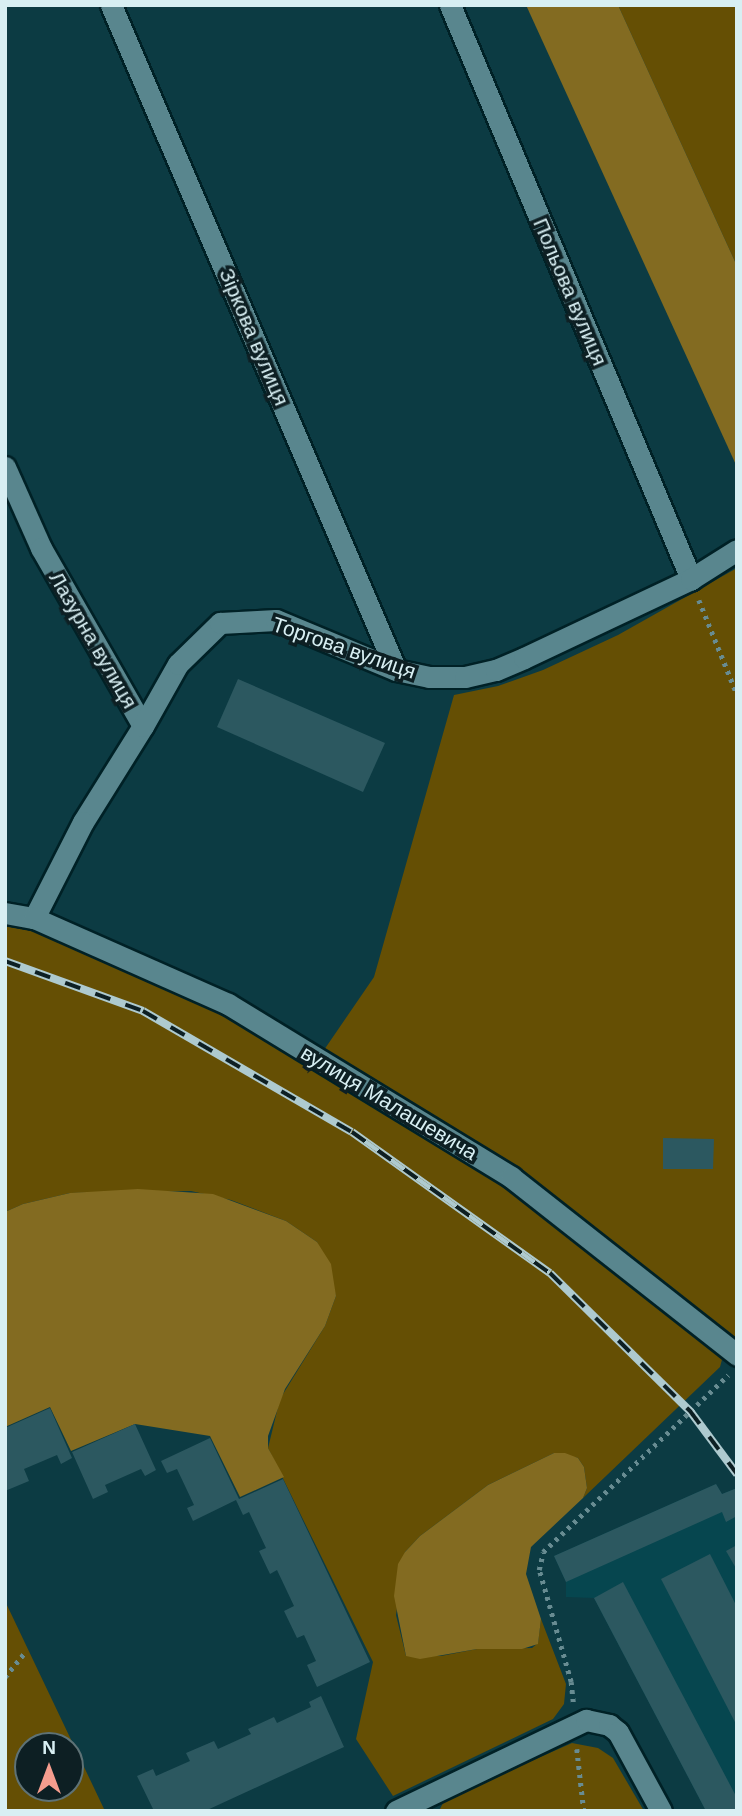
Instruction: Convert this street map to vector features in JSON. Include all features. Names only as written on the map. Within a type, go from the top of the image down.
[{"type":"street","name":"Зіркова вулиця","points":[[111,5],[396,670]]},
{"type":"street","name":"Польова вулиця","points":[[450,5],[691,579]]},
{"type":"street","name":"Лазурна вулиця","points":[[5,467],[41,548],[143,726],[83,822],[34,918]]},
{"type":"street","name":"Торгова вулиця","points":[[143,726],[178,664],[220,623],[276,620],[396,670],[447,678],[496,670],[691,579],[737,550]]},
{"type":"street","name":"вулиця Малашевича","points":[[5,913],[34,918],[228,1004],[511,1177],[737,1355]]},
{"type":"street","points":[[396,1811],[575,1723],[597,1721],[618,1732],[661,1811]]},
{"type":"path","points":[[691,579],[737,694]]},
{"type":"path","points":[[584,1811],[571,1682],[539,1570],[543,1552],[737,1367]]},
{"type":"path","points":[[5,1677],[25,1651]]},
{"type":"shaded area","points":[[526,5],[618,5],[737,266],[737,467]]},
{"type":"shaded area","points":[[618,5],[737,5],[737,266]]},
{"type":"shaded area","points":[[737,568],[737,1342],[324,1050],[374,977],[454,695],[498,686],[543,670],[618,635]]},
{"type":"shaded area","points":[[5,922],[32,926],[221,1011],[508,1185],[723,1356],[720,1367],[583,1498],[587,1488],[584,1467],[578,1458],[554,1453],[488,1485],[420,1536],[405,1552],[396,1615],[406,1656],[441,1656],[477,1649],[532,1648],[538,1643],[541,1619],[566,1684],[564,1704],[553,1719],[393,1796],[356,1739],[373,1662],[268,1448],[280,1399],[325,1326],[336,1296],[317,1242],[286,1221],[231,1200],[191,1191],[70,1193],[23,1204],[5,1212]]},
{"type":"shaded area","points":[[138,1189],[213,1194],[286,1221],[317,1242],[331,1264],[336,1296],[325,1326],[285,1389],[268,1436],[268,1448],[284,1477],[240,1497],[210,1436],[135,1424],[71,1451],[50,1407],[5,1427],[5,1212],[23,1204],[70,1193]]},
{"type":"shaded area","points":[[554,1453],[565,1453],[578,1458],[584,1467],[587,1488],[583,1498],[531,1547],[526,1574],[541,1619],[538,1644],[522,1649],[477,1649],[420,1659],[406,1656],[394,1596],[398,1564],[405,1552],[420,1536],[488,1485]]},
{"type":"shaded area","points":[[716,1484],[722,1494],[737,1488],[737,1811],[706,1811],[594,1598],[566,1597],[566,1582],[554,1556]]},
{"type":"shaded area","points":[[5,1601],[67,1732],[14,1732],[14,1802],[84,1802],[84,1767],[105,1811],[5,1811]]},
{"type":"shaded area","points":[[572,1743],[598,1748],[613,1758],[644,1811],[439,1811],[445,1799]]},
{"type":"building","points":[[238,679],[385,743],[363,792],[217,727]]},
{"type":"building","points":[[663,1138],[714,1139],[713,1169],[663,1169]]},
{"type":"building","points":[[50,1408],[72,1458],[61,1464],[57,1455],[24,1469],[29,1481],[5,1491],[5,1428]]},
{"type":"building","points":[[135,1424],[156,1470],[145,1476],[141,1469],[105,1485],[108,1492],[93,1499],[72,1452]]},
{"type":"building","points":[[210,1438],[239,1499],[283,1479],[370,1662],[317,1687],[307,1665],[316,1661],[304,1635],[297,1638],[284,1611],[294,1606],[277,1570],[270,1574],[259,1551],[266,1548],[249,1512],[243,1515],[236,1500],[193,1521],[187,1508],[194,1505],[177,1469],[167,1473],[161,1461]]},
{"type":"building","points":[[716,1484],[722,1494],[737,1488],[737,1516],[726,1522],[722,1512],[566,1582],[554,1556]]},
{"type":"building","points":[[737,1545],[737,1570],[726,1551]]},
{"type":"building","points":[[710,1554],[737,1607],[737,1726],[661,1579]]},
{"type":"building","points":[[623,1582],[737,1798],[737,1811],[706,1811],[594,1598]]},
{"type":"building","points":[[321,1696],[344,1747],[205,1811],[154,1811],[137,1776],[153,1769],[156,1776],[190,1761],[186,1753],[214,1741],[218,1749],[251,1734],[248,1729],[274,1717],[277,1723],[311,1707],[309,1702]]},
{"type":"railway","points":[[5,961],[143,1011],[352,1132],[550,1273],[690,1411],[737,1474]]}]
